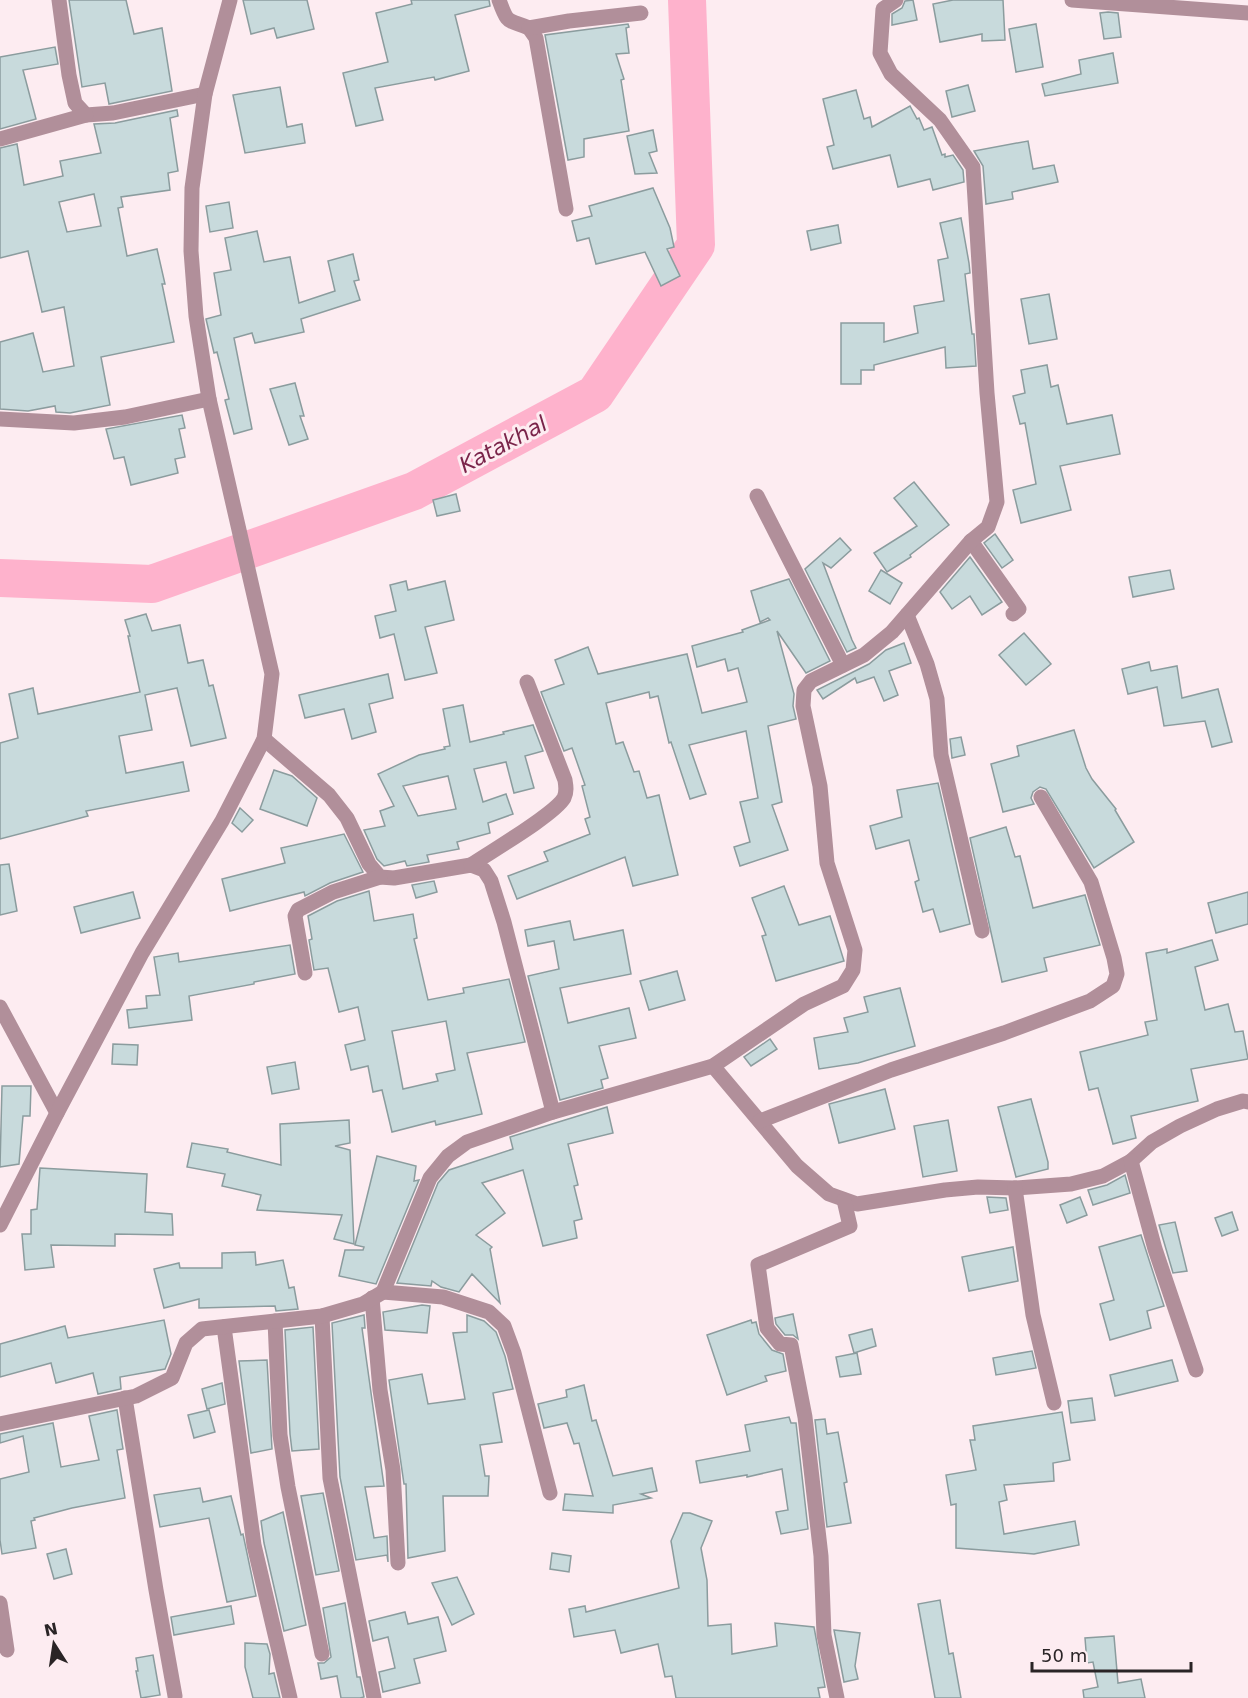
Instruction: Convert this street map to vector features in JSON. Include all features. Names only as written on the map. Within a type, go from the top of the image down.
[{"type":"street","points":[[59,0],[75,103],[86,115]]},
{"type":"street","points":[[0,1225],[142,953],[222,820],[264,739],[272,674],[209,399],[196,316],[191,251],[192,188],[205,94],[230,0]]},
{"type":"street","points":[[499,0],[505,17],[511,23],[529,28],[641,13]]},
{"type":"street","points":[[398,1563],[393,1470],[380,1390],[377,1295],[430,1178],[448,1156],[467,1142],[553,1112],[712,1066],[804,1004],[843,986],[853,970],[855,950],[827,863],[820,786],[803,706],[804,690],[811,681],[864,655],[892,632],[971,541],[988,527],[997,502],[987,393],[973,167],[940,120],[891,74],[880,53],[883,9],[896,0]]},
{"type":"street","points":[[1072,0],[1248,13]]},
{"type":"street","points":[[529,28],[536,38],[566,209]]},
{"type":"street","points":[[0,139],[86,115],[113,114],[205,94]]},
{"type":"street","points":[[0,419],[74,423],[125,417],[209,399]]},
{"type":"street","points":[[757,496],[843,665]]},
{"type":"street","points":[[971,541],[1019,609],[1013,614]]},
{"type":"street","points":[[908,615],[927,664],[937,699],[941,755],[982,931]]},
{"type":"street","points":[[305,973],[296,916],[298,910],[326,895],[380,877],[394,878],[471,865],[547,814],[562,801],[566,793],[565,780],[527,682]]},
{"type":"street","points":[[264,739],[329,795],[347,818],[369,864],[380,877]]},
{"type":"street","points":[[760,1121],[891,1070],[1004,1033],[1090,1001],[1113,986],[1117,974],[1114,958],[1091,882],[1041,797]]},
{"type":"street","points":[[471,865],[484,870],[491,881],[504,922],[553,1112]]},
{"type":"street","points":[[0,1008],[57,1113]]},
{"type":"street","points":[[712,1066],[797,1166],[829,1194],[857,1204],[945,1190],[1071,1184],[1103,1176],[1131,1161],[1152,1142],[1180,1126],[1217,1109],[1243,1101],[1248,1102]]},
{"type":"street","points":[[1131,1161],[1155,1249],[1196,1370]]},
{"type":"street","points":[[1015,1188],[1033,1315],[1054,1403]]},
{"type":"street","points":[[837,1698],[824,1635],[821,1556],[801,1394],[791,1345],[780,1344],[767,1328],[758,1265],[850,1226],[844,1200]]},
{"type":"street","points":[[0,1424],[136,1396],[172,1378],[186,1343],[202,1329],[322,1316],[363,1304],[377,1295],[443,1297],[489,1312],[504,1326],[550,1493]]},
{"type":"street","points":[[322,1316],[330,1478],[374,1698]]},
{"type":"street","points":[[275,1321],[280,1435],[288,1487],[322,1654]]},
{"type":"street","points":[[224,1327],[254,1545],[290,1698]]},
{"type":"street","points":[[125,1398],[175,1696]]},
{"type":"street","points":[[0,1603],[7,1650]]},
{"type":"building","points":[[69,0],[126,0],[134,34],[162,28],[172,91],[109,104],[105,83],[82,87]]},
{"type":"building","points":[[243,0],[307,0],[314,29],[277,38],[274,28],[251,34]]},
{"type":"building","points":[[411,0],[489,0],[490,6],[455,15],[469,71],[435,80],[434,77],[375,88],[383,120],[356,126],[343,73],[388,62],[376,13],[412,4]]},
{"type":"building","points":[[913,0],[917,20],[892,25],[892,14],[902,8],[905,1]]},
{"type":"building","points":[[953,0],[1003,0],[1005,40],[982,41],[982,34],[940,42],[933,4]]},
{"type":"building","points":[[1100,13],[1118,13],[1121,37],[1104,39]]},
{"type":"building","points":[[628,24],[629,27],[626,28],[629,53],[616,54],[624,79],[621,80],[629,131],[584,139],[584,157],[568,160],[545,35]]},
{"type":"building","points":[[1036,24],[1043,67],[1016,72],[1009,29]]},
{"type":"building","points":[[55,47],[58,64],[23,70],[36,119],[0,129],[0,57]]},
{"type":"building","points":[[1113,53],[1118,83],[1045,96],[1042,84],[1081,74],[1079,60]]},
{"type":"building","points":[[968,85],[975,111],[952,117],[946,91]]},
{"type":"building","points":[[280,87],[287,127],[302,124],[305,143],[245,153],[233,95]]},
{"type":"building","points":[[856,90],[864,119],[870,117],[872,127],[910,106],[924,130],[932,127],[942,155],[945,154],[945,157],[953,155],[963,170],[964,182],[933,190],[930,179],[898,187],[890,155],[833,169],[827,147],[834,145],[823,99]]},
{"type":"building","points":[[177,110],[178,116],[170,118],[178,171],[168,173],[170,190],[121,197],[123,207],[118,208],[127,256],[157,249],[174,342],[101,357],[110,405],[70,413],[56,412],[55,406],[28,411],[0,409],[0,342],[33,333],[43,372],[74,366],[64,307],[42,312],[28,251],[0,258],[0,148],[17,144],[24,185],[63,176],[60,161],[101,153],[94,124],[115,123]],"holes":[[[94,194],[101,226],[67,232],[59,202]]]},
{"type":"building","points":[[653,130],[657,151],[649,153],[657,173],[635,174],[627,136]]},
{"type":"building","points":[[1028,141],[1033,169],[1054,165],[1058,182],[1012,192],[1013,199],[986,204],[983,166],[974,151]]},
{"type":"building","points":[[653,188],[670,228],[674,247],[667,249],[680,276],[661,286],[645,252],[596,264],[589,238],[577,241],[572,221],[592,216],[589,206]]},
{"type":"building","points":[[229,202],[233,228],[210,232],[206,206]]},
{"type":"building","points":[[961,218],[969,263],[970,273],[965,274],[972,334],[974,334],[976,366],[946,368],[945,347],[874,365],[874,370],[861,370],[861,384],[841,384],[841,323],[884,323],[884,342],[918,333],[914,306],[944,301],[938,260],[948,258],[940,223]]},
{"type":"building","points":[[838,225],[841,243],[811,250],[807,231]]},
{"type":"building","points":[[257,231],[264,262],[290,257],[299,303],[335,291],[328,261],[353,254],[359,280],[354,281],[360,300],[301,319],[304,332],[255,343],[252,333],[234,338],[252,429],[234,434],[225,400],[229,399],[206,319],[221,315],[214,273],[231,270],[225,238]]},
{"type":"building","points":[[1049,294],[1057,339],[1029,344],[1021,299]]},
{"type":"building","points":[[1047,365],[1051,387],[1058,385],[1067,424],[1112,415],[1120,454],[1060,466],[1071,510],[1021,523],[1013,490],[1036,484],[1025,423],[1020,424],[1013,396],[1025,393],[1021,370]]},
{"type":"building","points":[[295,383],[304,416],[300,416],[308,439],[289,445],[270,389]]},
{"type":"building","points":[[182,415],[185,428],[179,429],[185,457],[175,459],[178,473],[131,485],[124,457],[114,459],[106,429]]},
{"type":"building","points":[[914,482],[949,525],[910,555],[911,557],[887,572],[874,553],[917,526],[894,498]]},
{"type":"building","points":[[456,494],[460,511],[437,516],[433,500]]},
{"type":"building","points":[[995,534],[1013,560],[1002,568],[984,543]]},
{"type":"building","points":[[840,538],[851,550],[831,568],[823,563],[856,648],[847,652],[805,569]]},
{"type":"building","points":[[970,557],[1002,602],[982,615],[970,596],[952,609],[940,592]]},
{"type":"building","points":[[881,570],[902,583],[890,604],[869,591]]},
{"type":"building","points":[[1170,570],[1174,589],[1133,597],[1129,577]]},
{"type":"building","points":[[789,579],[830,661],[806,673],[777,631],[794,694],[793,706],[796,719],[768,726],[782,802],[772,805],[788,850],[740,866],[734,847],[750,842],[740,802],[758,798],[746,731],[689,745],[706,794],[690,799],[671,742],[669,743],[658,696],[650,698],[649,692],[606,703],[616,744],[623,742],[634,772],[639,771],[647,798],[659,795],[678,875],[633,886],[625,857],[517,899],[508,876],[548,861],[544,852],[590,834],[585,819],[590,817],[582,786],[585,785],[572,748],[564,751],[541,692],[564,684],[555,660],[588,647],[598,674],[687,654],[702,713],[747,702],[738,668],[728,671],[725,659],[697,667],[692,646],[743,632],[742,630],[770,620],[768,618],[760,622],[751,591]]},
{"type":"building","points":[[406,581],[408,590],[445,581],[454,620],[425,627],[437,673],[405,680],[394,634],[380,638],[375,616],[396,611],[390,585]]},
{"type":"building","points":[[146,614],[152,631],[180,625],[188,663],[203,660],[209,686],[213,685],[226,738],[191,746],[177,688],[145,695],[152,730],[119,736],[126,773],[183,762],[189,791],[86,811],[88,816],[0,839],[0,743],[18,738],[9,694],[33,688],[38,714],[140,692],[125,620]]},
{"type":"building","points":[[1024,633],[1051,664],[1026,685],[999,655]]},
{"type":"building","points":[[904,643],[911,663],[889,671],[898,695],[884,701],[874,677],[857,683],[855,678],[823,699],[817,690],[869,664],[886,650]]},
{"type":"building","points":[[1149,662],[1151,671],[1177,666],[1182,698],[1218,689],[1232,742],[1212,747],[1205,721],[1164,726],[1157,687],[1128,694],[1122,669]]},
{"type":"building","points":[[388,674],[393,698],[369,704],[376,732],[352,739],[344,709],[305,718],[299,695]]},
{"type":"building","points":[[463,705],[470,742],[533,725],[543,751],[525,756],[534,788],[514,793],[506,762],[474,769],[483,802],[506,794],[513,814],[488,823],[490,833],[457,842],[459,849],[427,855],[429,862],[407,866],[405,861],[384,866],[377,859],[364,830],[385,826],[380,811],[394,806],[378,774],[419,755],[450,746],[443,709]],"holes":[[[448,776],[456,809],[418,816],[403,786]]]},
{"type":"building","points":[[1074,730],[1086,768],[1116,809],[1134,842],[1094,868],[1046,789],[1040,787],[1033,792],[1031,798],[1034,804],[1003,812],[991,764],[1019,756],[1017,746]]},
{"type":"building","points":[[961,737],[965,755],[952,758],[950,739]]},
{"type":"building","points":[[274,770],[292,776],[317,798],[307,826],[260,809]]},
{"type":"building","points":[[938,783],[970,924],[940,932],[933,909],[923,912],[915,882],[919,880],[909,840],[876,849],[870,826],[902,817],[897,790]]},
{"type":"building","points":[[240,808],[253,820],[242,832],[232,823]]},
{"type":"building","points":[[1006,827],[1015,857],[1020,856],[1033,908],[1085,895],[1100,945],[1044,958],[1047,971],[1002,982],[970,838]]},
{"type":"building","points":[[344,834],[363,872],[330,883],[305,896],[304,892],[230,911],[222,879],[285,863],[281,848]]},
{"type":"building","points":[[9,864],[17,911],[0,915],[0,865]]},
{"type":"building","points":[[434,881],[437,892],[416,898],[412,885]]},
{"type":"building","points":[[784,886],[799,925],[830,916],[844,961],[776,981],[762,936],[766,935],[752,898]]},
{"type":"building","points":[[369,891],[374,921],[413,914],[417,938],[414,939],[428,1000],[464,993],[463,988],[509,979],[525,1042],[467,1053],[482,1114],[436,1125],[435,1121],[392,1132],[382,1090],[373,1092],[368,1066],[351,1070],[345,1045],[365,1040],[358,1007],[339,1012],[328,968],[314,970],[308,916],[337,901]],"holes":[[[446,1021],[455,1070],[436,1074],[438,1081],[403,1089],[392,1031]]]},
{"type":"building","points":[[133,892],[140,918],[81,933],[74,907]]},
{"type":"building","points":[[1248,892],[1248,924],[1216,933],[1208,903]]},
{"type":"building","points":[[570,921],[574,940],[623,930],[631,974],[560,988],[568,1023],[629,1008],[636,1038],[599,1046],[608,1078],[601,1080],[603,1088],[560,1100],[528,976],[559,969],[554,941],[528,946],[525,930]]},
{"type":"building","points":[[1212,940],[1218,960],[1195,967],[1205,1010],[1228,1004],[1235,1032],[1243,1031],[1248,1059],[1191,1069],[1198,1101],[1131,1116],[1136,1138],[1113,1144],[1098,1088],[1089,1090],[1080,1052],[1148,1035],[1145,1022],[1157,1020],[1146,953],[1167,949],[1167,953]]},
{"type":"building","points":[[290,945],[295,974],[189,996],[192,1020],[129,1028],[127,1010],[147,1008],[146,996],[160,995],[154,957],[178,953],[179,962]]},
{"type":"building","points":[[677,971],[685,1000],[649,1010],[640,981]]},
{"type":"building","points":[[900,988],[915,1046],[858,1063],[819,1069],[814,1038],[848,1032],[844,1018],[868,1012],[864,997]]},
{"type":"building","points":[[770,1039],[777,1049],[751,1066],[744,1057]]},
{"type":"building","points":[[113,1044],[138,1045],[137,1065],[112,1064]]},
{"type":"building","points":[[295,1062],[299,1089],[272,1094],[267,1067]]},
{"type":"building","points":[[2,1086],[31,1086],[30,1116],[23,1116],[19,1164],[0,1167]]},
{"type":"building","points":[[885,1089],[895,1129],[839,1143],[829,1104]]},
{"type":"building","points":[[1031,1099],[1048,1169],[1016,1177],[998,1107]]},
{"type":"building","points":[[607,1107],[613,1133],[568,1144],[578,1185],[574,1186],[582,1219],[574,1221],[577,1238],[543,1246],[523,1170],[482,1183],[505,1213],[476,1235],[492,1247],[490,1249],[500,1303],[472,1274],[459,1292],[441,1287],[432,1281],[431,1286],[397,1283],[438,1183],[449,1170],[513,1149],[510,1137]]},
{"type":"building","points":[[349,1120],[350,1143],[335,1146],[350,1150],[354,1244],[334,1239],[342,1215],[257,1210],[261,1195],[222,1186],[225,1174],[187,1167],[192,1143],[228,1149],[227,1152],[281,1165],[280,1124]]},
{"type":"building","points":[[948,1120],[957,1171],[923,1177],[914,1126]]},
{"type":"building","points":[[377,1156],[416,1166],[414,1181],[419,1180],[376,1284],[339,1276],[345,1250],[363,1250],[364,1247],[355,1245]]},
{"type":"building","points":[[40,1168],[147,1174],[145,1212],[172,1214],[173,1235],[115,1234],[115,1246],[51,1245],[54,1267],[25,1270],[22,1234],[31,1234],[31,1210],[37,1209]]},
{"type":"building","points":[[1125,1175],[1130,1193],[1093,1205],[1088,1190],[1107,1185]]},
{"type":"building","points":[[987,1197],[1006,1198],[1008,1210],[990,1213]]},
{"type":"building","points":[[1080,1197],[1087,1215],[1067,1223],[1060,1205]]},
{"type":"building","points":[[1232,1212],[1238,1230],[1222,1236],[1215,1218]]},
{"type":"building","points":[[1175,1222],[1187,1271],[1173,1273],[1159,1225]]},
{"type":"building","points":[[1141,1235],[1164,1306],[1147,1311],[1151,1328],[1110,1340],[1100,1304],[1114,1300],[1099,1247]]},
{"type":"building","points":[[1013,1247],[1018,1281],[969,1291],[962,1257]]},
{"type":"building","points":[[255,1252],[256,1265],[283,1260],[289,1288],[294,1287],[298,1309],[276,1311],[275,1306],[199,1308],[199,1299],[164,1308],[154,1269],[179,1263],[180,1268],[222,1268],[222,1253]]},
{"type":"building","points":[[422,1305],[430,1306],[427,1333],[385,1330],[383,1312]]},
{"type":"building","points":[[793,1314],[798,1339],[793,1335],[785,1335],[776,1324],[775,1318]]},
{"type":"building","points":[[364,1315],[365,1328],[362,1328],[384,1486],[365,1487],[374,1538],[387,1536],[388,1562],[387,1555],[356,1560],[340,1477],[332,1323]]},
{"type":"building","points":[[467,1315],[484,1321],[496,1332],[505,1356],[513,1389],[493,1393],[502,1442],[480,1445],[485,1476],[489,1476],[488,1496],[443,1496],[445,1551],[408,1558],[406,1484],[404,1484],[389,1380],[422,1374],[428,1404],[465,1399],[453,1333],[467,1332]]},
{"type":"building","points":[[164,1320],[171,1354],[165,1369],[120,1377],[121,1389],[98,1394],[93,1373],[56,1383],[51,1363],[0,1377],[0,1344],[65,1326],[68,1338]]},
{"type":"building","points":[[751,1320],[752,1323],[756,1322],[759,1334],[772,1350],[783,1354],[786,1371],[765,1376],[767,1381],[727,1395],[707,1335]]},
{"type":"building","points":[[313,1327],[319,1449],[292,1451],[285,1330]]},
{"type":"building","points":[[872,1329],[876,1346],[854,1353],[849,1335]]},
{"type":"building","points":[[1032,1351],[1036,1368],[996,1375],[993,1358]]},
{"type":"building","points":[[857,1353],[861,1374],[840,1377],[836,1357]]},
{"type":"building","points":[[267,1360],[272,1449],[251,1453],[239,1361]]},
{"type":"building","points":[[1172,1360],[1178,1381],[1115,1396],[1110,1375]]},
{"type":"building","points":[[222,1383],[225,1404],[207,1409],[202,1389]]},
{"type":"building","points":[[584,1385],[592,1421],[596,1420],[613,1476],[652,1468],[657,1491],[641,1494],[651,1498],[613,1505],[613,1513],[563,1510],[565,1494],[593,1496],[579,1443],[574,1444],[567,1423],[544,1428],[538,1404],[567,1397],[566,1390]]},
{"type":"building","points":[[1092,1398],[1095,1420],[1071,1423],[1068,1401]]},
{"type":"building","points":[[117,1410],[123,1449],[117,1450],[125,1498],[34,1518],[35,1520],[31,1521],[36,1548],[2,1554],[0,1479],[29,1472],[23,1436],[0,1443],[0,1434],[53,1423],[61,1467],[99,1460],[89,1416]]},
{"type":"building","points":[[209,1410],[215,1432],[194,1438],[188,1415]]},
{"type":"building","points":[[1062,1412],[1070,1460],[1053,1463],[1054,1481],[1004,1485],[1007,1500],[999,1502],[1004,1534],[1075,1521],[1079,1545],[1034,1554],[956,1548],[956,1504],[951,1505],[946,1475],[976,1470],[970,1440],[975,1440],[973,1426]]},
{"type":"building","points":[[789,1417],[791,1423],[796,1423],[808,1529],[781,1534],[776,1512],[788,1510],[782,1469],[747,1477],[747,1475],[700,1483],[696,1461],[750,1451],[745,1425]]},
{"type":"building","points":[[825,1419],[827,1434],[838,1432],[847,1482],[844,1483],[851,1523],[827,1527],[815,1420]]},
{"type":"building","points":[[200,1488],[203,1502],[231,1496],[241,1535],[243,1534],[256,1596],[227,1602],[209,1518],[160,1527],[154,1495]]},
{"type":"building","points":[[323,1493],[339,1571],[316,1575],[301,1496]]},
{"type":"building","points":[[283,1512],[306,1625],[284,1631],[261,1521]]},
{"type":"building","points":[[683,1513],[690,1513],[712,1521],[701,1548],[707,1580],[708,1626],[731,1624],[732,1654],[777,1646],[775,1623],[814,1627],[825,1687],[818,1688],[820,1698],[676,1698],[672,1676],[665,1677],[658,1644],[621,1653],[615,1630],[574,1637],[569,1609],[585,1606],[586,1612],[679,1588],[671,1541]]},
{"type":"building","points":[[66,1549],[72,1574],[54,1579],[47,1554]]},
{"type":"building","points":[[552,1553],[571,1556],[569,1572],[550,1569]]},
{"type":"building","points":[[457,1577],[474,1614],[452,1625],[432,1583]]},
{"type":"building","points":[[940,1600],[949,1654],[953,1653],[961,1698],[935,1698],[918,1604]]},
{"type":"building","points":[[345,1603],[357,1677],[360,1677],[364,1697],[360,1698],[341,1698],[337,1676],[321,1679],[318,1663],[324,1663],[331,1657],[323,1608]]},
{"type":"building","points":[[231,1606],[234,1624],[174,1635],[171,1617]]},
{"type":"building","points":[[405,1612],[408,1624],[438,1617],[446,1651],[414,1659],[420,1683],[383,1692],[379,1672],[395,1668],[388,1637],[373,1641],[369,1621]]},
{"type":"building","points":[[834,1630],[860,1633],[855,1666],[858,1679],[844,1682]]},
{"type":"building","points":[[1114,1636],[1118,1683],[1141,1679],[1145,1698],[1084,1698],[1083,1690],[1098,1687],[1093,1662],[1087,1663],[1085,1638]]},
{"type":"building","points":[[245,1643],[267,1644],[270,1654],[269,1674],[274,1673],[280,1698],[253,1698],[245,1667]]},
{"type":"building","points":[[153,1655],[160,1695],[141,1698],[136,1658]]},
{"type":"waterway","name":"Katakhal","points":[[0,578],[152,584],[414,491],[595,394],[696,245],[687,0]]}]
